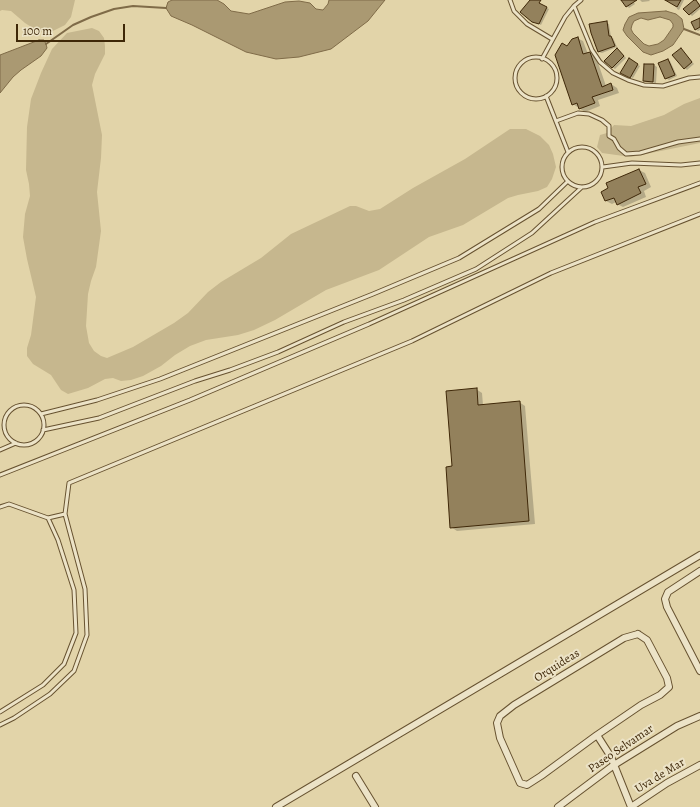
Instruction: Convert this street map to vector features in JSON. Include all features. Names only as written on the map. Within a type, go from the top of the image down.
[{"type":"street","points":[[276,807],[700,555]]},
{"type":"street","points":[[700,571],[668,592],[665,599],[667,607],[700,671]]},
{"type":"street","name":"Orquideas","points":[[638,634],[647,640],[667,678],[669,687],[660,695],[641,705],[596,736],[541,776],[527,784],[520,783],[500,738],[497,723],[500,716],[514,706],[624,638],[638,634]]},
{"type":"street","name":"Paseo Selvamar","points":[[558,807],[613,762],[678,726],[700,716]]},
{"type":"street","points":[[596,736],[605,753],[613,762]]},
{"type":"street","name":"Uva de Mar","points":[[613,762],[631,807],[667,783],[700,765]]},
{"type":"street","points":[[356,776],[375,807]]},
{"type":"lane","points":[[510,0],[514,10],[527,24],[552,39]]},
{"type":"lane","points":[[542,59],[565,17],[579,1]]},
{"type":"lane","points":[[574,6],[592,50],[600,62],[612,73],[644,85],[663,86],[689,78],[700,77]]},
{"type":"lane","points":[[532,58],[542,59],[551,64],[555,70],[557,76],[554,90],[546,96],[535,99],[523,94],[519,90],[516,77],[517,70],[520,65],[532,58]]},
{"type":"lane","points":[[546,96],[568,152]]},
{"type":"lane","points":[[556,121],[578,113],[589,114],[602,120],[609,126],[609,136],[614,139],[619,148],[626,154],[640,153],[678,142],[700,139]]},
{"type":"lane","points":[[43,430],[99,418],[195,381],[278,352],[344,322],[404,300],[476,269],[532,233],[582,187],[592,184],[598,180],[601,174],[602,160],[593,150],[580,146],[568,152],[564,157],[562,170],[568,181],[573,185],[582,187]]},
{"type":"lane","points":[[602,167],[632,163],[681,165],[700,163]]},
{"type":"lane","points":[[41,414],[97,400],[160,379],[458,258],[539,209],[568,181]]},
{"type":"lane","points":[[0,475],[190,400],[369,324],[595,222],[700,183]]},
{"type":"lane","points":[[0,725],[14,718],[50,694],[74,671],[87,635],[85,589],[65,514],[69,483],[412,341],[551,273],[700,214]]},
{"type":"lane","points":[[0,450],[16,443],[29,444],[36,441],[40,436],[43,430],[43,419],[41,414],[32,406],[20,406],[9,412],[5,424],[8,435],[16,443]]},
{"type":"lane","points":[[0,426],[5,424]]},
{"type":"lane","points":[[0,507],[9,504],[48,518],[65,514]]},
{"type":"lane","points":[[0,712],[43,685],[64,664],[76,633],[74,590],[58,540],[48,518]]},
{"type":"shaded area","points":[[0,0],[75,0],[71,17],[65,25],[47,33],[36,30],[11,11],[0,11]]},
{"type":"shaded area","points":[[172,0],[217,0],[231,11],[249,14],[285,2],[299,1],[310,3],[316,9],[323,10],[328,4],[329,0],[385,0],[368,21],[331,49],[299,57],[276,59],[246,52],[171,16],[166,8],[168,2]]},
{"type":"shaded area","points":[[666,11],[676,14],[682,19],[684,29],[673,45],[663,51],[651,55],[643,52],[623,30],[629,17],[638,13]],"holes":[[[660,17],[670,20],[673,27],[664,40],[658,44],[649,46],[644,44],[631,29],[634,21],[641,18],[648,20]]]},
{"type":"shaded area","points":[[92,28],[99,31],[104,38],[105,54],[95,74],[92,85],[102,135],[97,192],[101,231],[96,267],[88,294],[86,326],[89,343],[94,351],[107,358],[133,347],[174,323],[188,313],[208,292],[221,282],[261,258],[291,234],[350,206],[356,206],[369,211],[380,209],[413,188],[465,159],[510,129],[526,129],[540,136],[549,145],[556,167],[552,179],[547,187],[538,191],[508,198],[463,225],[429,237],[379,270],[326,290],[275,320],[254,330],[238,335],[206,340],[190,346],[161,366],[143,376],[131,380],[121,381],[113,378],[105,379],[88,388],[68,394],[61,390],[51,375],[33,364],[27,356],[27,348],[31,335],[36,297],[23,237],[25,214],[30,196],[26,170],[27,127],[31,99],[52,49],[67,33]]},
{"type":"shaded area","points":[[39,40],[44,40],[47,48],[41,56],[13,77],[0,93],[0,55]]},
{"type":"shaded area","points":[[700,98],[700,143],[631,157],[602,153],[597,147],[600,135],[607,133],[614,125],[631,126],[664,115],[684,104]]},
{"type":"building","points":[[530,0],[541,0],[539,3],[547,7],[539,24],[532,22],[520,12]]},
{"type":"building","points":[[621,0],[637,0],[626,7]]},
{"type":"building","points":[[665,0],[681,0],[677,7]]},
{"type":"building","points":[[696,0],[700,6],[689,15],[683,9]]},
{"type":"building","points":[[700,18],[700,27],[695,30],[691,22]]},
{"type":"building","points":[[607,21],[609,36],[611,36],[615,46],[598,52],[589,24]]},
{"type":"building","points":[[578,37],[583,54],[590,52],[602,87],[611,83],[613,90],[592,97],[595,103],[579,109],[577,103],[572,105],[555,55],[562,43],[567,46],[572,39]]},
{"type":"building","points":[[617,48],[624,56],[612,68],[604,61]]},
{"type":"building","points":[[681,48],[692,62],[684,69],[672,55]]},
{"type":"building","points":[[629,58],[638,64],[630,78],[620,73]]},
{"type":"building","points":[[668,59],[675,75],[665,79],[658,63]]},
{"type":"building","points":[[644,64],[654,64],[653,82],[643,81]]},
{"type":"building","points":[[639,169],[646,184],[638,187],[641,193],[617,205],[614,198],[605,201],[601,192],[608,188],[606,183]]},
{"type":"building","points":[[477,388],[478,405],[520,401],[529,521],[450,528],[446,467],[452,466],[446,391]]},
{"type":"waterway","points":[[46,44],[73,25],[114,9],[133,6],[166,8]]},
{"type":"waterway","points":[[684,29],[700,35]]}]
